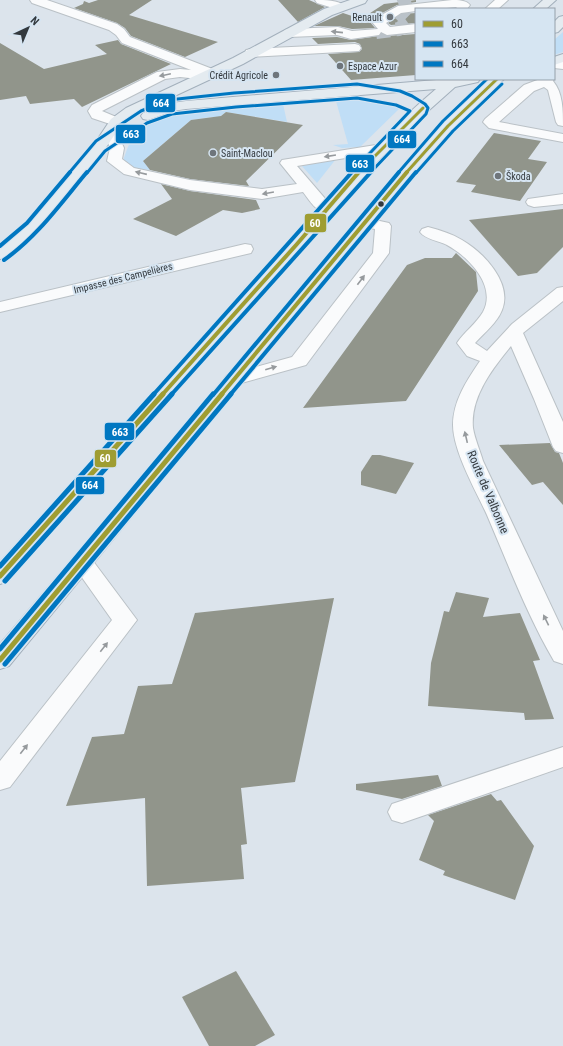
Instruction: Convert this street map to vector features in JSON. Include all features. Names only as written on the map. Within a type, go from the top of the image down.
[{"type":"main road","points":[[107,142],[116,122],[147,102],[238,61],[340,6],[361,0]]},
{"type":"main road","points":[[540,8],[550,0]]},
{"type":"main road","points":[[555,27],[563,20]]},
{"type":"main road","points":[[238,61],[222,79],[224,84],[260,98]]},
{"type":"main road","points":[[0,254],[12,246],[32,228],[107,142],[144,117],[170,107],[260,98],[357,91],[462,80]]},
{"type":"main road","points":[[0,660],[234,379],[448,126],[496,80]]},
{"type":"main road","points":[[0,576],[326,209],[382,148],[451,81]]},
{"type":"main road","points":[[357,91],[398,98],[421,110]]},
{"type":"street","points":[[36,0],[113,27],[120,32],[126,40],[207,75]]},
{"type":"street","points":[[321,0],[340,6]]},
{"type":"street","points":[[492,8],[502,0]]},
{"type":"street","points":[[418,8],[457,4],[464,5],[461,8]]},
{"type":"street","points":[[377,27],[398,10],[415,8]]},
{"type":"street","points":[[289,33],[338,31],[351,35],[415,18]]},
{"type":"street","points":[[377,27],[387,31],[415,28]]},
{"type":"street","points":[[251,53],[355,48]]},
{"type":"street","points":[[116,122],[97,115],[97,108],[162,75],[180,73],[207,75]]},
{"type":"street","points":[[563,122],[554,89],[547,80],[529,88],[490,122],[494,125],[563,138]]},
{"type":"street","points":[[107,142],[117,148],[114,161],[129,171],[190,185],[262,194],[307,187]]},
{"type":"street","points":[[326,209],[287,163],[382,148]]},
{"type":"street","points":[[534,202],[563,199]]},
{"type":"street","points":[[234,379],[299,361],[381,253],[383,226],[366,223]]},
{"type":"street","points":[[428,232],[459,245],[471,254],[492,279],[496,303],[489,318],[466,343],[470,350],[492,359]]},
{"type":"street","name":"Impasse des Campelières","points":[[0,307],[245,249]]},
{"type":"street","name":"Route de Valbonne","points":[[563,292],[514,332],[492,359],[465,403],[463,424],[466,440],[476,468],[540,609],[563,655]]},
{"type":"street","points":[[514,332],[544,399],[563,447]]},
{"type":"street","points":[[544,399],[563,401]]},
{"type":"street","points":[[0,780],[125,620],[82,562]]},
{"type":"street","points":[[402,812],[563,757]]},
{"type":"shaded area","points":[[563,32],[563,52],[555,55],[555,39]]},
{"type":"shaded area","points":[[334,99],[376,100],[392,102],[400,105],[399,109],[360,147],[342,148],[333,145],[348,144],[336,101]]},
{"type":"shaded area","points":[[280,101],[283,104],[287,122],[226,112],[218,118],[211,117],[191,120],[143,161],[150,170],[132,168],[123,161],[129,144],[134,136],[140,129],[152,120],[168,114],[206,106]]},
{"type":"shaded area","points":[[336,159],[317,183],[302,166]]},
{"type":"building","points":[[98,0],[152,0],[129,15],[218,42],[185,57],[131,36],[125,28],[117,23],[74,8],[83,4],[84,1],[89,3]]},
{"type":"building","points":[[278,0],[309,0],[325,7],[298,22]]},
{"type":"building","points":[[416,0],[416,2],[397,5],[373,18],[370,22],[375,28],[352,29],[338,26],[314,26],[343,13],[361,19],[384,4]]},
{"type":"building","points":[[415,13],[415,23],[391,25],[388,23],[402,14]]},
{"type":"building","points":[[382,34],[387,36],[415,34],[415,75],[351,80],[328,54],[359,52],[362,49],[360,44],[355,42],[318,44],[312,38],[337,37],[351,40],[379,36]]},
{"type":"building","points":[[118,40],[121,44],[171,64],[82,107],[74,99],[30,104],[26,96],[0,100],[0,43],[44,69],[107,54],[95,45]]},
{"type":"building","name":"Saint-Maclou","points":[[226,112],[303,125],[246,181],[249,186],[190,179],[150,170],[143,161],[191,120],[221,116]]},
{"type":"building","points":[[494,133],[541,141],[528,159],[547,162],[520,201],[471,192],[476,185],[456,182]]},
{"type":"building","points":[[161,184],[190,191],[256,200],[260,209],[242,213],[223,210],[176,236],[133,219],[172,199]]},
{"type":"building","points":[[563,209],[563,247],[537,273],[518,276],[469,220]]},
{"type":"building","points":[[456,253],[476,272],[478,291],[406,401],[303,408],[407,265],[425,258],[452,258]]},
{"type":"building","points":[[550,443],[555,452],[559,453],[563,463],[563,505],[543,482],[532,485],[499,445]]},
{"type":"building","points":[[372,455],[380,455],[414,463],[396,494],[361,485],[361,472]]},
{"type":"building","points":[[456,592],[489,598],[483,617],[520,613],[540,660],[533,661],[554,719],[525,720],[524,713],[428,706],[431,663],[444,611],[449,612]]},
{"type":"building","points":[[334,598],[295,782],[241,788],[247,844],[241,845],[244,879],[147,886],[145,798],[66,806],[92,737],[124,734],[138,686],[172,684],[195,613]]},
{"type":"building","points":[[438,775],[442,786],[402,799],[356,790],[356,784]]},
{"type":"building","points":[[491,794],[497,801],[501,800],[534,846],[515,900],[443,875],[445,871],[419,860],[434,821],[428,815]]},
{"type":"building","points":[[236,971],[275,1035],[255,1046],[209,1046],[182,997]]},
{"type":"tunnel","points":[[376,32],[399,29],[409,22],[395,8],[411,1]]},
{"type":"transit line","name":"664","points":[[0,649],[419,148],[443,121],[486,80]]},
{"type":"transit line","name":"60","points":[[0,660],[424,152],[448,126],[496,80]]},
{"type":"transit line","name":"664","points":[[0,246],[27,223],[96,141],[141,111],[168,100],[234,93],[357,84],[400,91],[412,96],[425,104],[428,108],[426,114],[347,197],[5,581]]},
{"type":"transit line","name":"663","points":[[5,664],[429,157],[453,131],[502,84]]},
{"type":"transit line","name":"663","points":[[0,566],[337,188],[410,111],[396,105],[357,98],[236,107],[172,114],[147,123],[105,151],[37,232],[17,251],[4,260]]},
{"type":"transit line","name":"60","points":[[0,576],[297,244],[357,174],[423,108]]},
{"type":"place","name":"Renault","points":[[390,17]]},
{"type":"place","name":"Espace Azur","points":[[340,66]]},
{"type":"place","name":"Crédit Agricole","points":[[276,75]]},
{"type":"place","name":"Saint-Maclou","points":[[213,153]]},
{"type":"place","name":"Škoda","points":[[498,176]]}]
